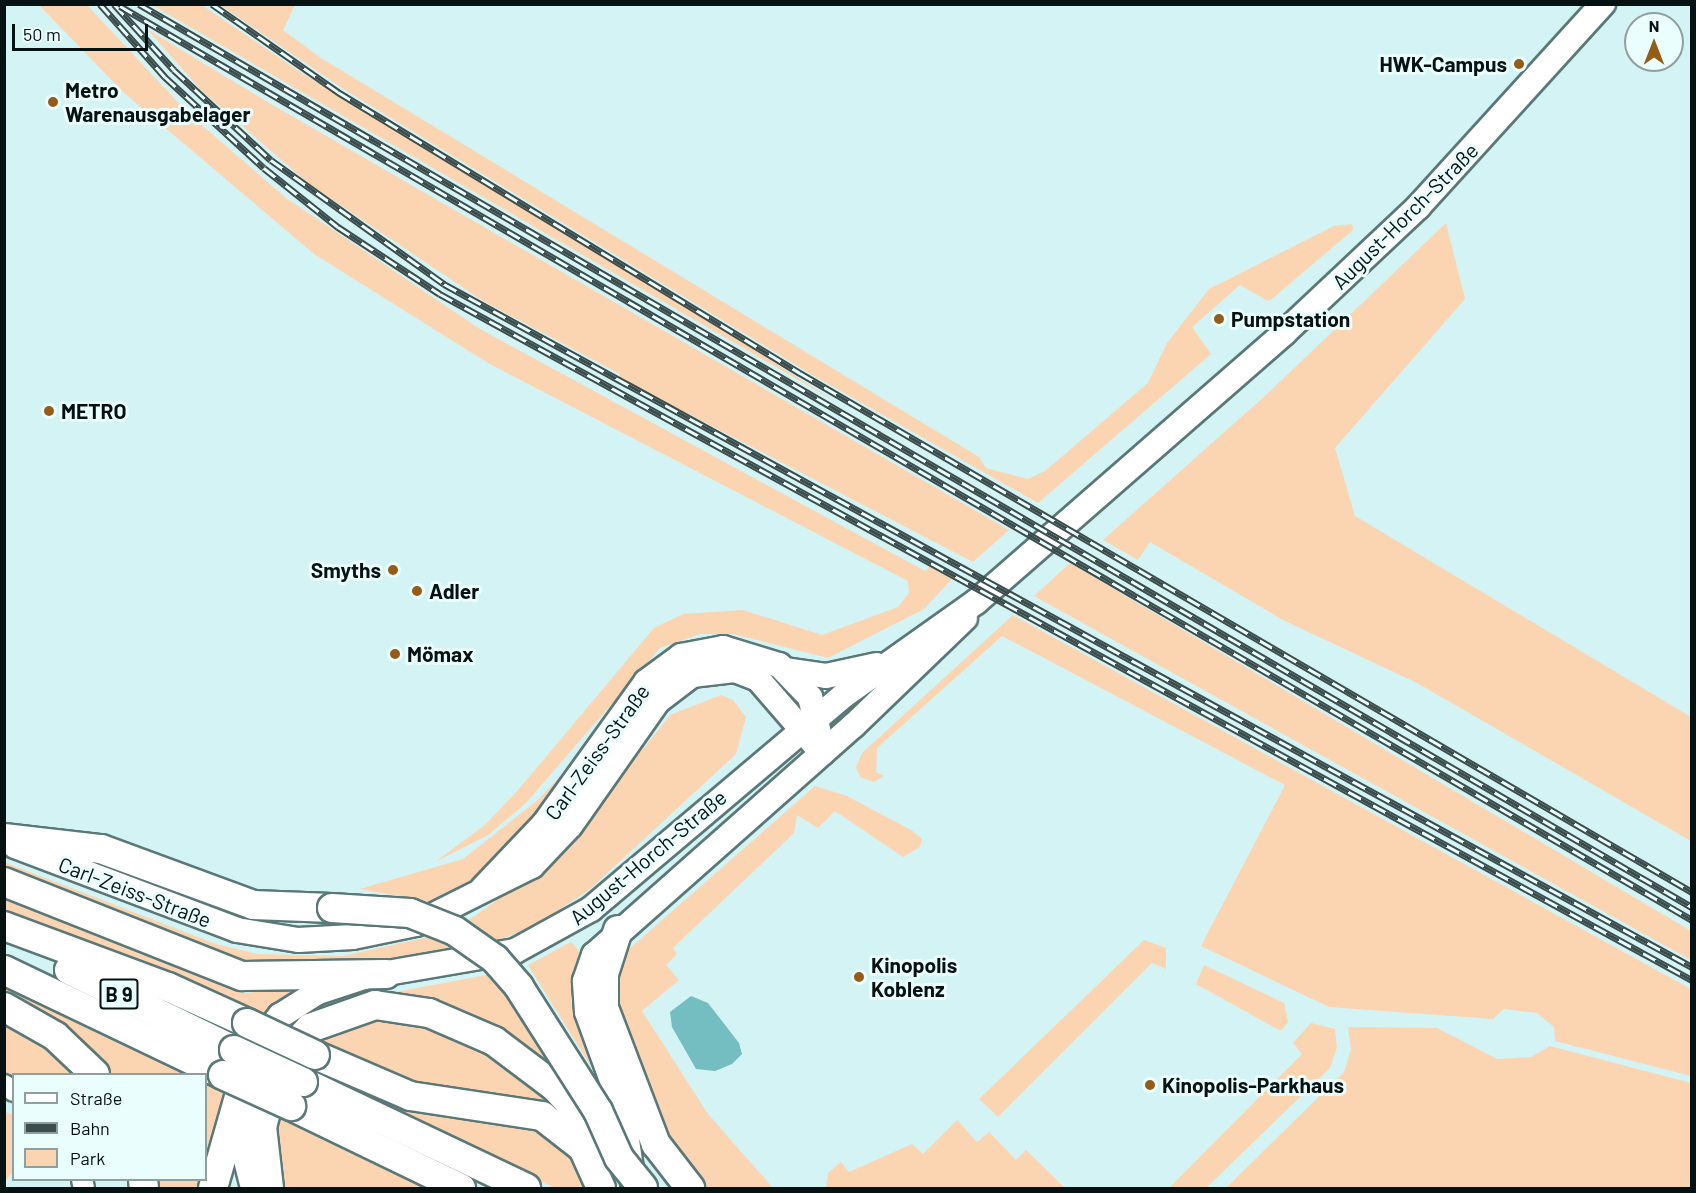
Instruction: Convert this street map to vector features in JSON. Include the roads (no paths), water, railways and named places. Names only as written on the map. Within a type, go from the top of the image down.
[{"type":"highway","points":[[4,839],[101,849],[242,903],[332,908],[386,908],[423,917],[455,931],[495,959],[594,1104],[619,1158]]},
{"type":"highway","points":[[4,882],[242,976],[386,974]]},
{"type":"highway","points":[[4,926],[168,987],[410,1096],[542,1116],[583,1148],[601,1188]]},
{"type":"highway","points":[[618,930],[604,974],[604,1008],[656,1144],[690,1188]]},
{"type":"highway","name":"B 9","points":[[4,937],[235,1065]]},
{"type":"highway","name":"B 9","points":[[4,970],[526,1188]]},
{"type":"highway","points":[[269,1188],[262,1138],[269,1086],[287,1048],[310,1028],[355,1008],[393,1006],[448,1020],[505,1048],[562,1093],[643,1188]]},
{"type":"highway","points":[[4,1007],[55,1036],[94,1073]]},
{"type":"highway","points":[[213,1188],[235,1065]]},
{"type":"highway","name":"B 9","points":[[297,1094],[461,1188]]},
{"type":"main road","name":"August-Horch-Straße","points":[[253,1188],[242,1138],[235,1065],[291,1008],[347,981],[498,956],[547,938],[591,909],[808,724],[891,661],[976,602],[1391,234],[1603,4]]},
{"type":"main road","name":"August-Horch-Straße","points":[[633,1188],[623,1111],[585,1000],[590,963],[618,930],[822,753],[950,635],[976,602]]},
{"type":"main road","name":"Carl-Zeiss-Straße","points":[[475,896],[533,838],[662,668],[698,650],[723,648],[761,656],[786,670],[810,698],[808,724]]},
{"type":"main road","points":[[786,670],[826,676],[891,661]]},
{"type":"main road","name":"Carl-Zeiss-Straße","points":[[4,839],[213,923],[277,938],[376,933],[416,924],[512,880],[546,853],[658,700],[679,681],[708,670],[735,670],[758,679],[774,700],[808,724],[822,753]]},
{"type":"main road","points":[[765,761],[775,725],[774,700]]},
{"type":"water","points":[[691,996],[708,1003],[739,1043],[742,1054],[732,1064],[715,1071],[696,1069],[672,1027],[670,1012]]},
{"type":"railway","points":[[100,4],[165,77],[264,168],[338,227],[440,294],[1692,980]]},
{"type":"railway","points":[[114,4],[174,70],[271,160],[444,284],[1692,967]]},
{"type":"railway","points":[[139,4],[1692,907]]},
{"type":"railway","points":[[212,4],[338,92],[800,373],[1692,892]]},
{"type":"railway","points":[[120,6],[1692,920]]},
{"type":"place","name":"HWK-Campus","points":[[1519,64]]},
{"type":"place","name":"Metro Warenausgabelager","points":[[53,102]]},
{"type":"place","name":"Pumpstation","points":[[1219,319]]},
{"type":"place","name":"METRO","points":[[49,411]]},
{"type":"place","name":"Smyths","points":[[393,570]]},
{"type":"place","name":"Adler","points":[[417,591]]},
{"type":"place","name":"Mömax","points":[[395,654]]},
{"type":"place","name":"Kinopolis Koblenz","points":[[859,977]]},
{"type":"place","name":"Kinopolis-Parkhaus","points":[[1150,1085]]}]
